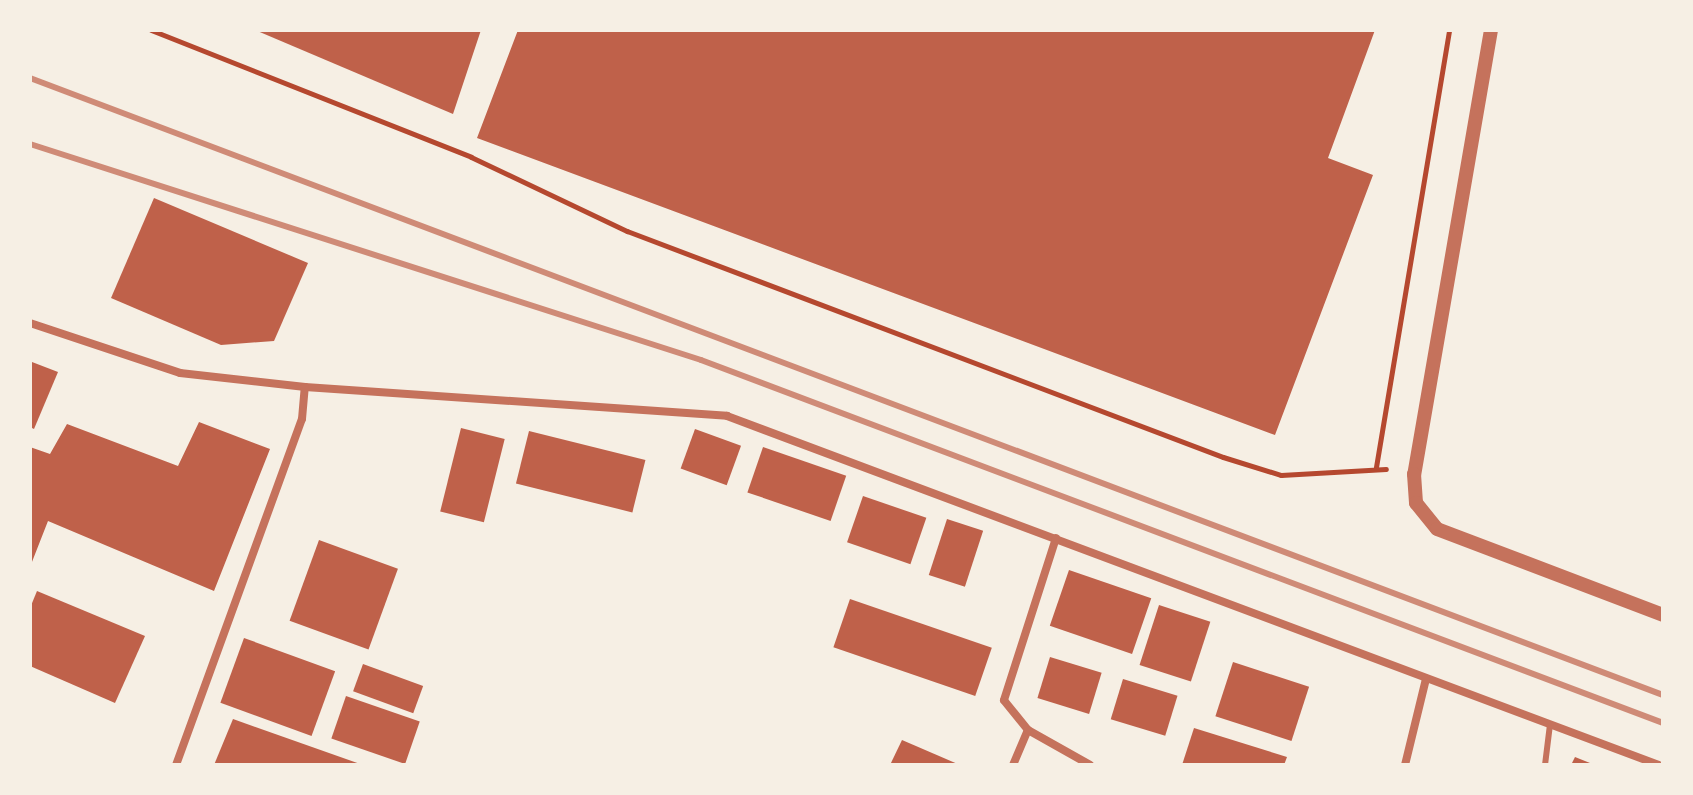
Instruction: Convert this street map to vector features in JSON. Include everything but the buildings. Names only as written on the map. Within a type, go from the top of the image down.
[{"type":"street","points":[[1491,30],[1414,474],[1416,503],[1437,529],[1663,615]]},
{"type":"street","points":[[30,323],[180,373],[305,387],[727,416],[1659,765]]},
{"type":"street","points":[[176,765],[302,419],[305,387]]},
{"type":"street","points":[[1056,538],[1004,700],[1028,730],[1090,765]]},
{"type":"street","points":[[1405,765],[1426,679]]},
{"type":"street","points":[[1013,765],[1028,730]]},
{"type":"lane","points":[[1545,765],[1550,726]]},
{"type":"path","points":[[151,30],[471,157],[627,231],[1223,457],[1281,475],[1376,467],[1414,474]]},
{"type":"path","points":[[1376,467],[1449,30]]},
{"type":"railway","points":[[30,78],[1663,695]]},
{"type":"railway","points":[[30,144],[701,360],[1663,723]]}]
